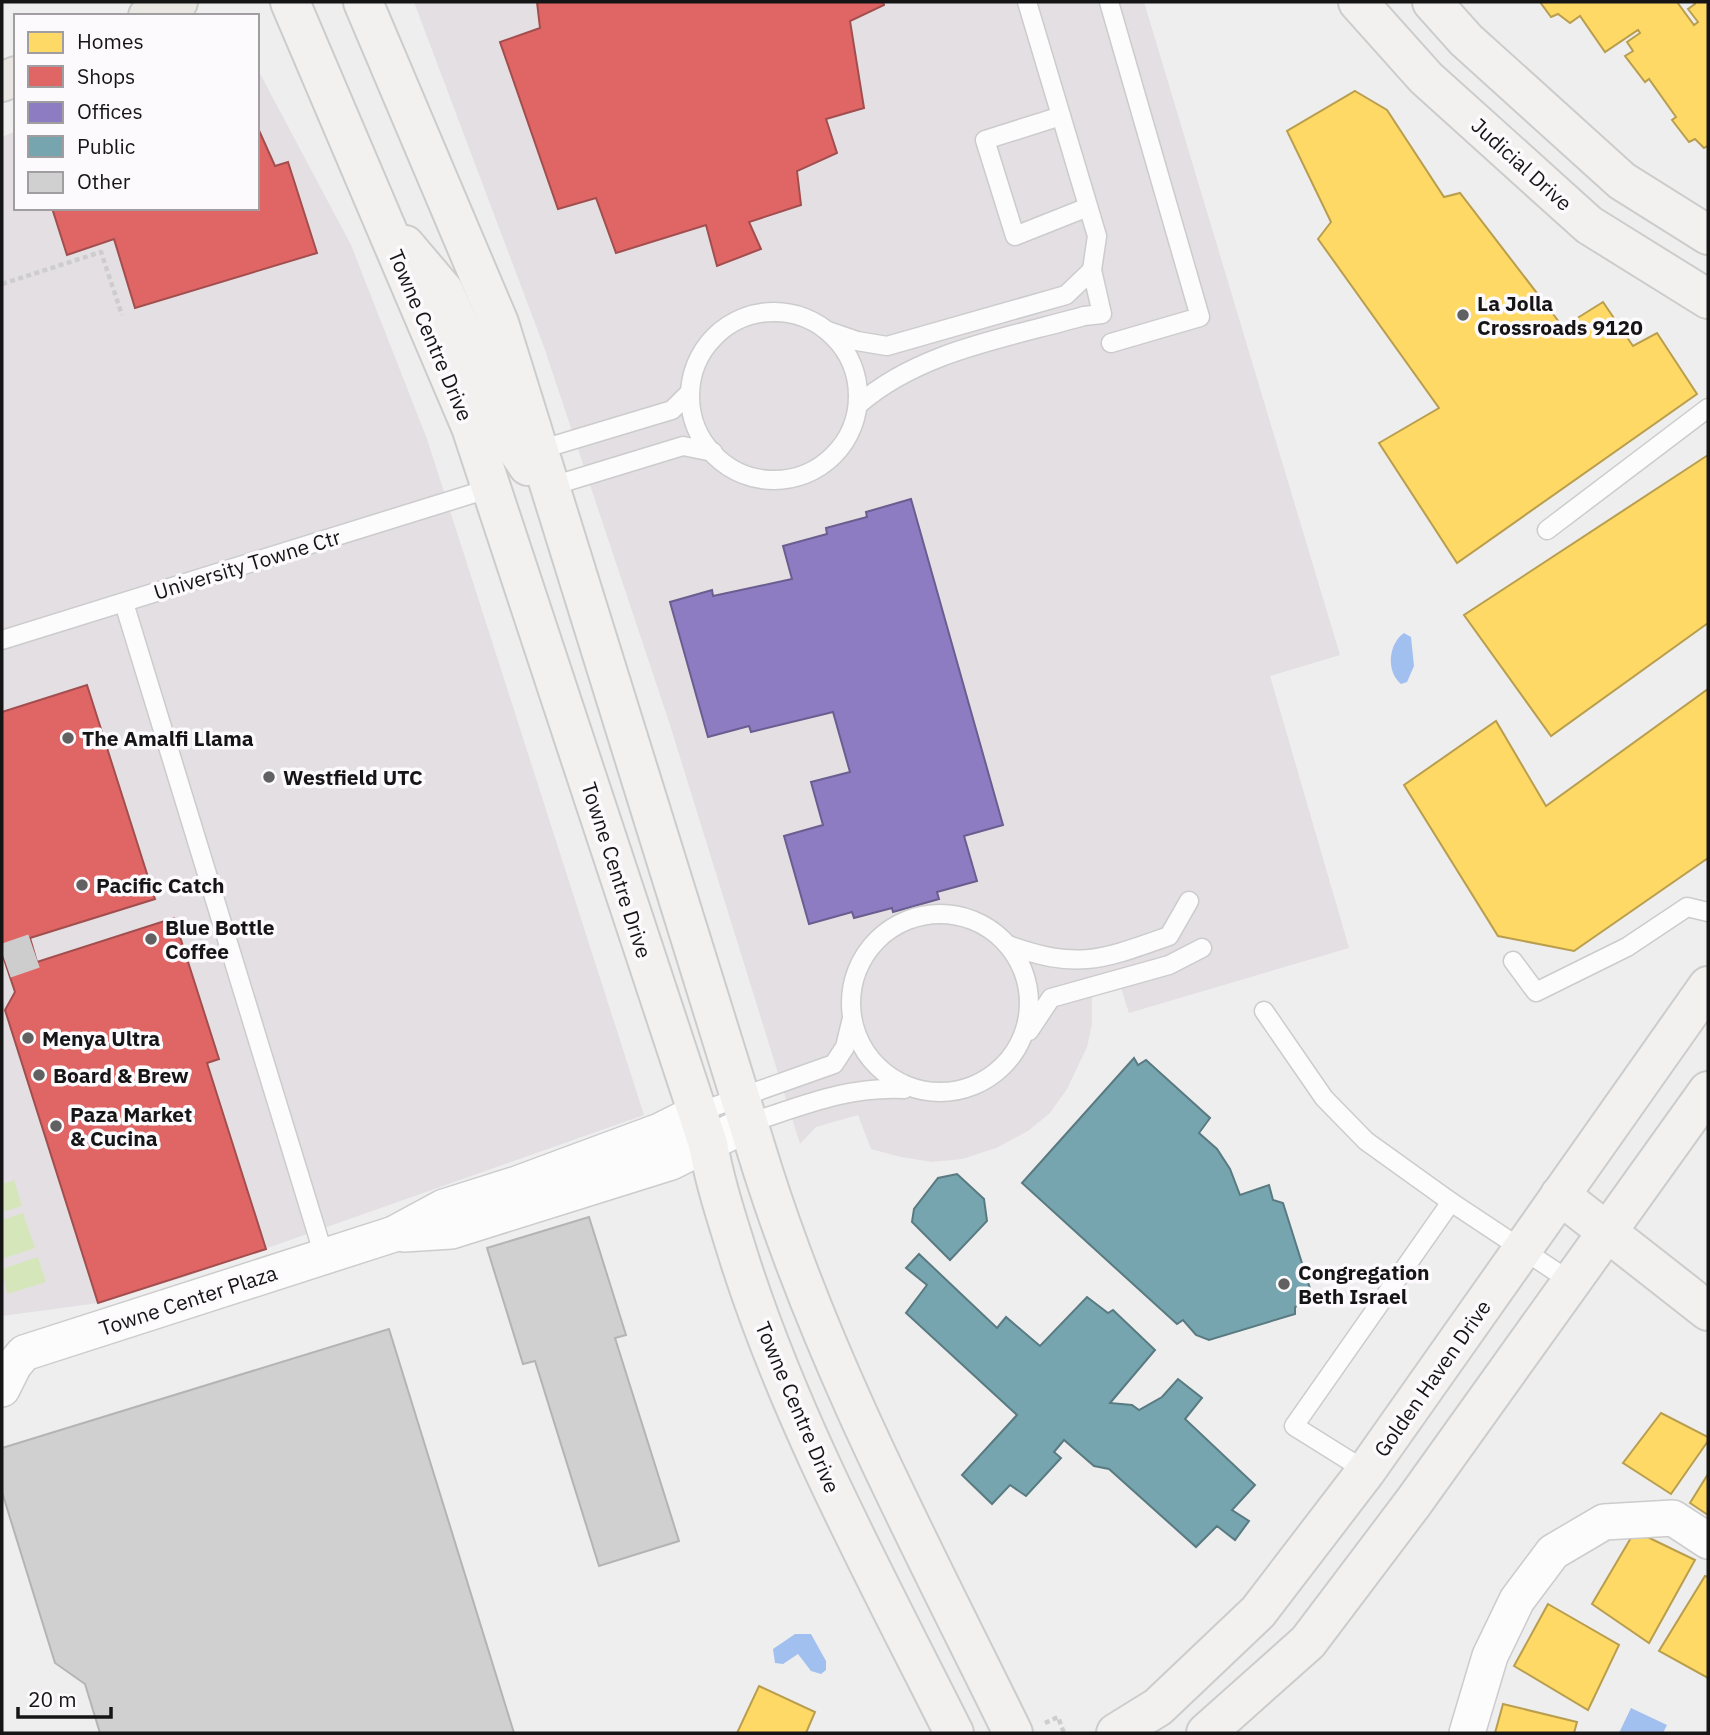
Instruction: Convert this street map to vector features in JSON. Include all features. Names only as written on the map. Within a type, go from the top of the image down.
[{"type":"main road","points":[[152,14],[178,2]]},
{"type":"main road","name":"Towne Centre Drive","points":[[290,2],[471,427],[702,1128],[715,1184],[753,1301],[794,1406],[954,1733]]},
{"type":"main road","points":[[363,2],[499,323],[806,1297],[876,1458],[1013,1733]]},
{"type":"main road","name":"Judicial Drive","points":[[1358,2],[1426,78],[1589,225],[1708,299]]},
{"type":"main road","points":[[1432,2],[1466,40],[1622,181],[1708,235]]},
{"type":"main road","points":[[381,217],[444,292],[515,452],[552,486]]},
{"type":"main road","name":"Golden Haven Drive","points":[[1116,1733],[1158,1707],[1258,1612],[1366,1471],[1708,986]]},
{"type":"main road","points":[[1206,1733],[1308,1642],[1573,1283],[1708,1091]]},
{"type":"main road","points":[[1560,1195],[1708,1311]]},
{"type":"street","name":"Towne Center Plaza","points":[[2,1389],[14,1365],[24,1353],[394,1234],[444,1207],[621,1145],[702,1128],[745,1109]]},
{"type":"street","points":[[1467,1733],[1490,1656],[1517,1600],[1553,1552],[1604,1522],[1673,1518],[1708,1541]]},
{"type":"lane","points":[[858,405],[879,387],[921,364],[1084,316],[1102,314],[1093,270],[1097,236],[1027,2]]},
{"type":"lane","points":[[1109,2],[1200,317],[1111,343]]},
{"type":"lane","points":[[1061,116],[985,140],[1015,236],[1088,207]]},
{"type":"lane","points":[[827,330],[847,353],[855,374],[858,405],[850,433],[830,459],[804,475],[774,480],[746,476],[721,463],[693,423],[688,394],[693,369],[703,348],[722,329],[756,313],[790,313],[857,341],[887,346],[1066,295],[1093,270]]},
{"type":"lane","points":[[539,450],[672,410],[688,394]]},
{"type":"lane","points":[[1547,530],[1708,408]]},
{"type":"lane","points":[[552,486],[683,446],[713,452]]},
{"type":"lane","name":"University Towne Ctr","points":[[2,640],[491,488]]},
{"type":"lane","points":[[124,603],[324,1256]]},
{"type":"lane","points":[[1008,945],[1047,959],[1102,960],[1169,936],[1189,901]]},
{"type":"lane","points":[[1513,961],[1536,992],[1628,947],[1687,907],[1708,912]]},
{"type":"lane","points":[[745,1109],[834,1064],[845,1047],[851,1022],[850,995],[856,970],[869,947],[889,929],[913,918],[951,915],[964,917],[989,928],[1008,945],[1021,965],[1028,987],[1029,1011],[1024,1034],[1014,1054]]},
{"type":"lane","points":[[745,1109],[872,1087],[936,1093],[958,1091],[989,1077],[1014,1054],[1051,998],[1169,965],[1202,947]]},
{"type":"lane","points":[[1264,1011],[1324,1098],[1366,1140],[1451,1202],[1573,1283]]},
{"type":"lane","points":[[851,1022],[867,1057],[879,1070],[913,1089]]},
{"type":"lane","points":[[1366,1471],[1294,1426],[1451,1202]]},
{"type":"path","points":[[2,284],[101,252],[122,315]]},
{"type":"shaded area","points":[[414,2],[1144,2],[1340,655],[1270,676],[1349,948],[1129,1013],[1119,982],[1092,990],[1092,1024],[1087,1047],[1067,1089],[1050,1113],[1028,1131],[996,1148],[962,1159],[932,1162],[901,1157],[871,1149],[858,1115],[816,1127],[800,1144],[670,725],[544,347]]},
{"type":"shaded area","name":"Westfield UTC","points":[[259,72],[351,245],[427,439],[644,1115],[185,1277],[98,1303],[2,1316],[2,137],[14,132],[14,210],[259,210]]},
{"type":"green space","points":[[14,1180],[22,1206],[2,1212],[2,1184]]},
{"type":"green space","points":[[23,1213],[35,1248],[2,1259],[2,1220]]},
{"type":"green space","points":[[38,1257],[46,1282],[7,1294],[2,1269]]},
{"type":"water","points":[[1404,633],[1411,637],[1414,666],[1407,682],[1401,684],[1393,673],[1391,658],[1395,644]]},
{"type":"water","points":[[795,1634],[811,1634],[826,1661],[826,1670],[821,1674],[811,1671],[798,1654],[783,1664],[775,1663],[773,1649]]},
{"type":"water","points":[[1631,1708],[1667,1725],[1663,1733],[1619,1733]]},
{"type":"building: Homes","points":[[1540,2],[1677,2],[1694,25],[1698,22],[1688,9],[1694,2],[1708,2],[1708,146],[1704,148],[1695,139],[1689,142],[1672,120],[1676,117],[1649,79],[1645,82],[1625,56],[1633,51],[1627,42],[1640,33],[1638,30],[1605,52],[1580,16],[1570,23],[1558,14],[1551,17]]},
{"type":"building: Homes","name":"La Jolla Crossroads 9120","points":[[1355,91],[1387,110],[1444,197],[1460,193],[1563,327],[1603,302],[1633,346],[1657,333],[1697,394],[1457,563],[1379,443],[1439,408],[1318,239],[1331,222],[1287,131]]},
{"type":"building: Homes","points":[[1708,455],[1708,623],[1551,736],[1464,615]]},
{"type":"building: Homes","points":[[1708,689],[1708,858],[1574,951],[1498,936],[1404,785],[1496,721],[1546,806]]},
{"type":"building: Homes","points":[[1661,1413],[1708,1437],[1708,1441],[1671,1494],[1623,1463]]},
{"type":"building: Homes","points":[[1708,1474],[1708,1515],[1690,1503]]},
{"type":"building: Homes","points":[[1635,1531],[1695,1560],[1649,1643],[1592,1604]]},
{"type":"building: Homes","points":[[1705,1576],[1708,1577],[1708,1678],[1659,1651]]},
{"type":"building: Homes","points":[[1548,1604],[1619,1645],[1588,1710],[1514,1666]]},
{"type":"building: Homes","points":[[759,1686],[815,1712],[806,1733],[737,1733]]},
{"type":"building: Homes","points":[[1503,1704],[1577,1722],[1574,1733],[1495,1733]]},
{"type":"building: Shops","points":[[537,2],[883,2],[884,5],[850,21],[864,108],[826,119],[837,153],[797,171],[801,205],[749,222],[761,249],[717,266],[706,225],[616,253],[596,198],[558,209],[500,42],[540,28]]},
{"type":"building: Shops","points":[[259,130],[275,166],[288,162],[317,253],[135,308],[114,239],[67,255],[53,210],[259,210]]},
{"type":"building: Shops","points":[[87,685],[155,899],[30,938],[37,962],[174,918],[219,1059],[207,1063],[266,1249],[98,1303],[5,1010],[15,992],[2,953],[2,712]]},
{"type":"building: Offices","points":[[911,499],[1003,825],[964,836],[977,881],[937,892],[939,899],[893,912],[892,908],[854,918],[852,912],[809,924],[784,836],[823,825],[811,782],[850,772],[833,712],[751,732],[749,726],[708,737],[670,602],[712,590],[713,596],[792,579],[783,546],[827,534],[826,528],[867,517],[866,512]]},
{"type":"building: Public","points":[[1134,1058],[1138,1065],[1146,1060],[1210,1118],[1199,1133],[1217,1149],[1230,1169],[1240,1195],[1269,1185],[1273,1200],[1283,1203],[1313,1298],[1295,1307],[1295,1314],[1209,1340],[1196,1335],[1183,1320],[1177,1324],[1022,1183]]},
{"type":"building: Public","points":[[957,1174],[984,1199],[987,1221],[950,1260],[912,1222],[914,1209],[938,1178]]},
{"type":"building: Public","points":[[919,1254],[997,1328],[1006,1317],[1040,1346],[1087,1297],[1108,1313],[1113,1310],[1155,1350],[1110,1403],[1132,1405],[1139,1410],[1162,1397],[1178,1379],[1202,1398],[1185,1419],[1255,1485],[1232,1510],[1249,1521],[1235,1540],[1217,1526],[1196,1547],[1109,1469],[1094,1466],[1064,1440],[1054,1452],[1061,1458],[1026,1496],[1010,1485],[992,1504],[962,1475],[1017,1415],[906,1313],[927,1285],[906,1268]]},
{"type":"building: Other","points":[[589,1217],[626,1335],[615,1338],[679,1541],[599,1566],[535,1361],[523,1364],[487,1248]]},
{"type":"building: Other","points":[[389,1329],[514,1733],[100,1733],[85,1684],[55,1663],[2,1492],[2,1448]]},
{"type":"tunnel","points":[[5,961],[34,951]]},
{"type":"place","name":"La Jolla Crossroads 9120","points":[[1463,315]]},
{"type":"place","name":"The Amalfi Llama","points":[[68,738]]},
{"type":"place","name":"Westfield UTC","points":[[269,777]]},
{"type":"place","name":"Pacific Catch","points":[[82,885]]},
{"type":"place","name":"Blue Bottle Coffee","points":[[151,939]]},
{"type":"place","name":"Menya Ultra","points":[[28,1038]]},
{"type":"place","name":"Board & Brew","points":[[39,1075]]},
{"type":"place","name":"Paza Market & Cucina","points":[[56,1126]]},
{"type":"place","name":"Congregation Beth Israel","points":[[1284,1284]]}]
